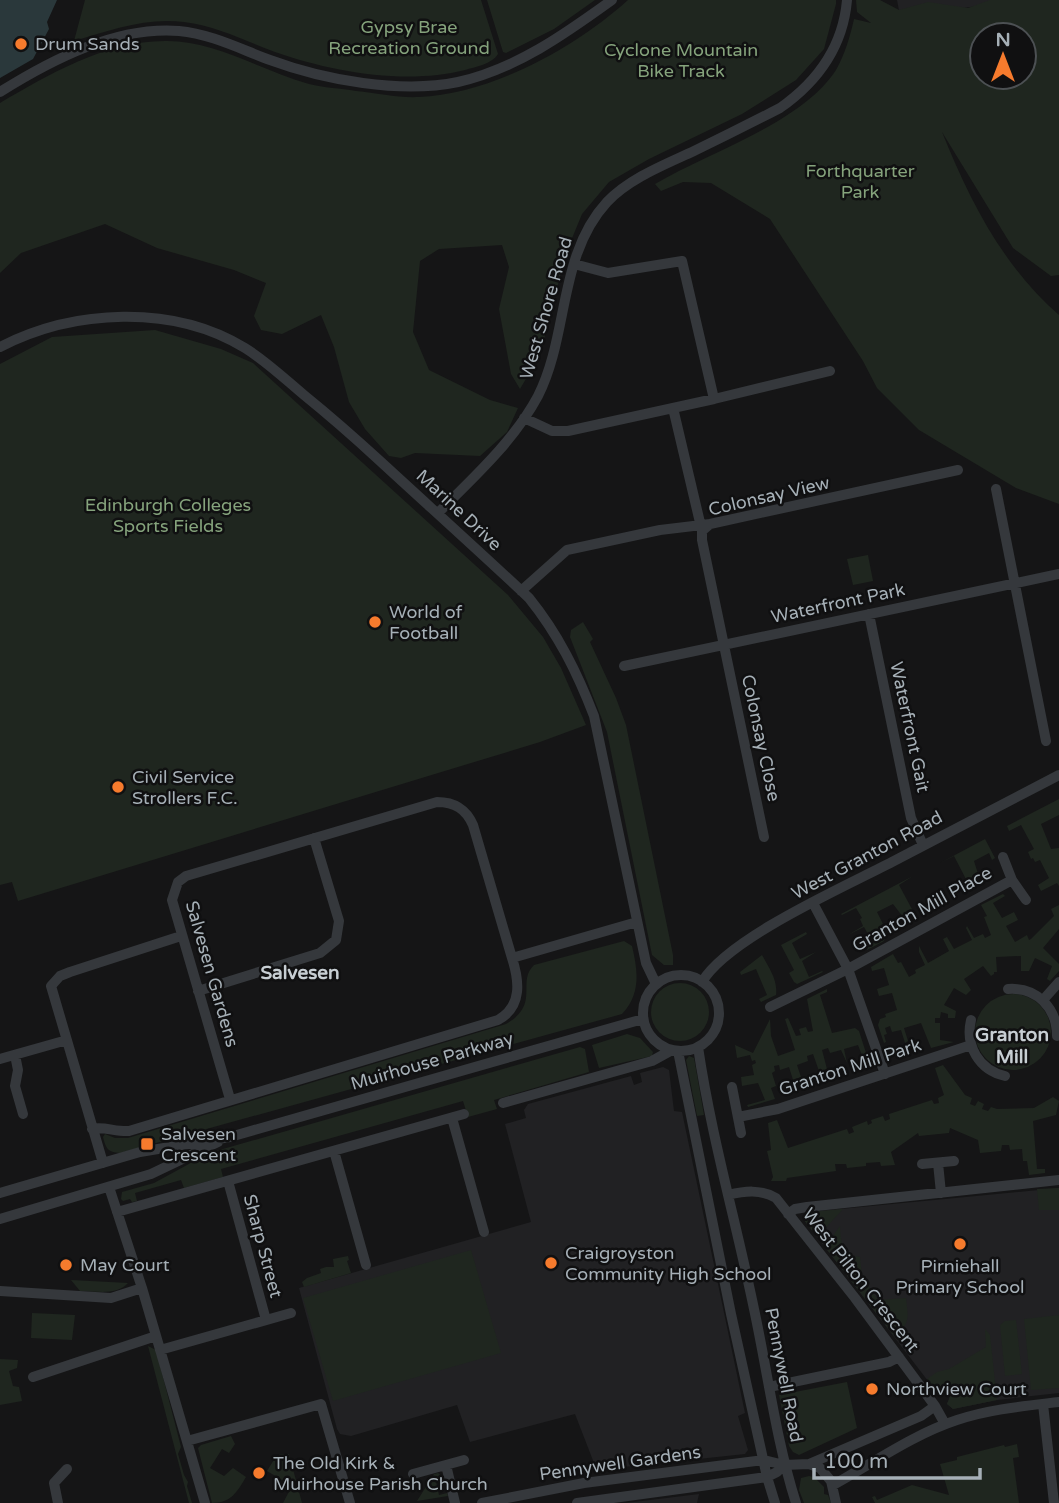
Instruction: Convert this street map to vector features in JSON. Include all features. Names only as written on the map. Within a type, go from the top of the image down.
[{"type":"street","points":[[0,92],[38,68],[67,54],[127,36],[164,30],[200,34],[313,75],[399,86],[420,87],[455,82],[496,70],[536,51],[612,0]]},
{"type":"street","name":"West Shore Road","points":[[438,513],[518,428],[539,394],[556,344],[574,264],[582,242],[597,215],[628,184],[780,108],[806,87],[817,77],[834,50],[847,0]]},
{"type":"street","points":[[574,264],[608,273],[682,261],[714,398]]},
{"type":"street","name":"Marine Drive","points":[[0,347],[33,332],[93,319],[139,317],[173,321],[210,332],[244,348],[272,368],[340,425],[521,591],[549,623],[565,649],[594,716],[646,963],[656,984]]},
{"type":"street","points":[[524,418],[552,431],[568,431],[830,371]]},
{"type":"street","points":[[521,591],[567,550],[660,530],[704,527],[673,408]]},
{"type":"street","name":"Colonsay View","points":[[724,645],[704,527],[958,470]]},
{"type":"street","points":[[996,489],[1046,741]]},
{"type":"street","name":"Waterfront Park","points":[[624,666],[1059,574]]},
{"type":"street","name":"Waterfront Gait","points":[[869,614],[911,818],[923,845]]},
{"type":"street","name":"Colonsay Close","points":[[724,645],[764,837]]},
{"type":"street","name":"West Granton Road","points":[[702,982],[715,965],[748,940],[813,903],[1059,775]]},
{"type":"street","name":"Salvesen Gardens","points":[[437,802],[455,804],[469,815],[473,825],[518,981],[517,994],[511,1009],[498,1020],[230,1099],[181,936],[172,900],[178,882],[186,876],[437,802]]},
{"type":"street","points":[[198,991],[320,953],[336,940],[339,921],[314,838]]},
{"type":"street","name":"Granton Mill Place","points":[[1003,857],[1012,880],[1026,900]]},
{"type":"street","name":"Granton Mill Place","points":[[770,1007],[848,969],[1012,880]]},
{"type":"street","points":[[813,903],[848,969],[885,1074]]},
{"type":"street","points":[[512,958],[637,922]]},
{"type":"street","points":[[103,1163],[51,986],[55,979],[70,972],[181,936]]},
{"type":"street","points":[[503,1103],[652,1060],[675,1050],[698,1047],[711,1036],[719,1016],[716,999],[702,982],[690,976],[677,975],[656,984],[647,996],[643,1019],[651,1036],[660,1045],[675,1050]]},
{"type":"street","points":[[1043,1000],[1059,982]]},
{"type":"street","points":[[1008,989],[1026,990],[1043,1000],[1054,1016],[1057,1036]]},
{"type":"street","name":"Muirhouse Parkway","points":[[0,1194],[140,1152],[230,1136],[643,1019]]},
{"type":"street","points":[[971,1020],[971,1045],[983,1064],[1005,1076]]},
{"type":"street","points":[[0,1059],[66,1040]]},
{"type":"street","name":"Granton Mill Park","points":[[738,1118],[778,1109],[971,1045]]},
{"type":"street","name":"Pennywell Road","points":[[698,1047],[727,1195],[754,1308],[784,1465],[796,1503]]},
{"type":"street","name":"Pennywell Road","points":[[675,1050],[731,1314],[775,1503]]},
{"type":"street","points":[[15,1055],[18,1070],[15,1086],[23,1114]]},
{"type":"street","points":[[732,1087],[741,1133]]},
{"type":"street","points":[[92,1129],[129,1131],[230,1099]]},
{"type":"street","points":[[117,1212],[464,1114]]},
{"type":"street","points":[[452,1118],[484,1232]]},
{"type":"street","name":"Muirhouse Parkway","points":[[0,1219],[151,1174],[230,1136]]},
{"type":"street","points":[[334,1151],[366,1265]]},
{"type":"street","points":[[922,1164],[954,1161]]},
{"type":"street","points":[[938,1163],[941,1193]]},
{"type":"street","points":[[788,1214],[799,1208],[1059,1180]]},
{"type":"street","name":"Sharp Street","points":[[228,1181],[265,1321]]},
{"type":"street","points":[[109,1187],[142,1288],[205,1503]]},
{"type":"street","name":"West Pilton Crescent","points":[[727,1195],[755,1191],[776,1198],[899,1357],[945,1424]]},
{"type":"street","points":[[0,1291],[111,1298],[142,1288]]},
{"type":"street","points":[[160,1350],[291,1314]]},
{"type":"street","points":[[33,1377],[156,1336]]},
{"type":"street","points":[[769,1387],[889,1362],[899,1357]]},
{"type":"street","points":[[833,1485],[945,1424],[989,1411],[1059,1402]]},
{"type":"street","points":[[187,1441],[321,1404],[350,1503]]},
{"type":"street","points":[[1043,1404],[1054,1503]]},
{"type":"street","points":[[764,1460],[784,1465],[809,1464],[921,1416],[935,1406]]},
{"type":"street","points":[[413,1474],[464,1460]]},
{"type":"street","name":"Pennywell Gardens","points":[[482,1503],[584,1483],[764,1460]]},
{"type":"street","points":[[809,1464],[824,1472],[833,1485],[836,1503]]},
{"type":"street","points":[[446,1465],[455,1503]]},
{"type":"street","points":[[767,1477],[784,1465]]},
{"type":"street","points":[[58,1503],[49,1484],[67,1469]]},
{"type":"street","name":"Pennywell Gardens","points":[[576,1503],[767,1477]]},
{"type":"shaded area","name":"Drum Sands","points":[[0,0],[57,0],[47,22],[49,29],[33,59],[0,78]]},
{"type":"shaded area","points":[[897,0],[1026,0],[900,16]]},
{"type":"shaded area","name":"Craigroyston Community High School","points":[[663,1067],[669,1070],[674,1111],[682,1112],[745,1413],[738,1416],[748,1450],[745,1454],[605,1469],[594,1463],[575,1414],[470,1442],[457,1405],[351,1436],[340,1434],[299,1288],[531,1222],[505,1124],[526,1118],[524,1110],[528,1104],[631,1076],[634,1085],[642,1082],[640,1073]]},
{"type":"shaded area","points":[[1059,1188],[1059,1393],[997,1400],[953,1409],[947,1404],[951,1394],[935,1390],[804,1220],[809,1212]]},
{"type":"shaded area","points":[[699,1494],[697,1503],[626,1503]]},
{"type":"green space","name":"Gypsy Brae Recreation Ground","points":[[85,0],[481,0],[498,54],[488,63],[465,70],[394,76],[320,65],[275,52],[219,30],[184,22],[142,23],[74,41]]},
{"type":"green space","name":"Gypsy Brae Recreation Ground","points":[[487,0],[595,0],[554,29],[506,53],[503,52]]},
{"type":"green space","name":"Cyclone Mountain Bike Track","points":[[628,0],[836,0],[836,4],[824,49],[796,80],[742,114],[649,159],[609,182],[582,214],[566,253],[540,355],[520,389],[511,374],[499,309],[509,267],[502,245],[439,249],[420,261],[413,332],[429,370],[490,400],[518,408],[507,432],[480,456],[415,453],[401,458],[389,456],[365,429],[349,402],[334,347],[321,315],[282,334],[261,330],[254,316],[266,283],[234,270],[157,248],[105,224],[21,253],[0,273],[0,103],[59,70],[123,46],[145,42],[185,42],[221,51],[309,84],[395,96],[446,94],[503,78],[531,65],[583,35]]},
{"type":"green space","name":"Forthquarter Park","points":[[856,0],[880,0],[899,10],[928,2],[968,8],[990,0],[1059,0],[1059,275],[1051,276],[1013,248],[942,132],[976,207],[1004,253],[1039,296],[1059,315],[1059,504],[1016,488],[919,430],[877,388],[863,361],[770,219],[711,183],[683,182],[661,191],[655,184],[753,135],[801,106],[821,89],[836,70],[854,19],[871,23],[857,12]]},
{"type":"green space","name":"Edinburgh Colleges Sports Fields","points":[[155,330],[221,349],[253,363],[508,595],[543,637],[561,668],[586,725],[540,742],[18,901],[12,882],[0,885],[0,364],[52,337]]},
{"type":"green space","points":[[868,555],[873,581],[853,585],[847,559]]},
{"type":"green space","points":[[583,622],[593,639],[590,642],[626,725],[673,965],[664,965],[652,955],[607,732],[570,637],[571,630]]},
{"type":"green space","points":[[1059,799],[1059,815],[1041,824],[1051,849],[1059,848],[1059,886],[1057,883],[1041,891],[1038,885],[1049,878],[1040,860],[1035,862],[1031,859],[1028,852],[1034,849],[1021,825],[1009,831],[1007,826]]},
{"type":"green space","points":[[985,839],[995,858],[992,860],[989,853],[974,861],[979,877],[968,883],[954,856],[940,863]]},
{"type":"green space","points":[[913,876],[899,885],[913,911],[903,917],[893,904],[877,912],[883,924],[880,926],[884,941],[867,950],[866,947],[873,943],[864,927],[848,935],[863,926],[860,919],[862,918],[856,908],[841,914]]},
{"type":"green space","points":[[1003,894],[1005,896],[993,903],[1002,918],[1014,912],[1018,920],[1006,926],[1015,942],[1027,935],[1029,940],[1031,939],[1054,916],[1051,909],[1059,905],[1059,929],[1043,948],[1059,964],[1059,971],[1050,981],[1047,979],[1052,966],[1035,958],[1029,971],[1021,971],[1021,956],[996,957],[997,972],[991,976],[983,966],[964,979],[971,990],[966,995],[954,988],[944,1005],[956,1011],[955,1018],[948,1018],[948,1014],[941,1012],[940,1018],[935,1018],[935,1023],[940,1023],[940,1040],[954,1042],[931,1048],[921,1023],[904,1028],[908,1041],[905,1043],[901,1030],[892,1032],[890,1026],[885,1028],[887,1034],[884,1035],[884,1043],[878,1025],[880,1019],[897,1010],[892,993],[879,996],[877,989],[889,985],[884,968],[872,971],[871,967],[893,954],[909,977],[925,965],[919,946],[928,963],[949,951],[943,939],[947,937],[954,949],[972,940],[967,926],[974,938],[983,934],[985,938],[991,935],[984,917],[987,916],[981,905]]},
{"type":"green space","points":[[806,932],[807,934],[792,943],[800,959],[816,952],[802,961],[809,977],[823,972],[797,984],[789,973],[794,970],[781,945]]},
{"type":"green space","points":[[624,941],[632,946],[636,982],[632,998],[622,1014],[120,1153],[110,1151],[105,1144],[105,1134],[115,1138],[128,1138],[506,1024],[523,1009],[527,979],[534,965]]},
{"type":"green space","points":[[762,955],[776,984],[776,995],[761,1002],[759,999],[767,995],[756,969],[741,975],[740,972]]},
{"type":"green space","points":[[680,983],[691,985],[704,996],[709,1012],[707,1023],[696,1036],[680,1041],[669,1039],[656,1028],[651,1012],[653,1001],[664,988]]},
{"type":"green space","points":[[827,989],[827,992],[820,995],[832,1033],[855,1028],[859,1031],[867,1056],[863,1058],[858,1045],[844,1049],[847,1063],[841,1050],[830,1053],[828,1048],[822,1050],[827,1069],[819,1071],[813,1054],[807,1056],[808,1061],[797,1065],[801,1077],[793,1080],[789,1067],[780,1070],[779,1065],[774,1066],[775,1071],[772,1073],[776,1086],[771,1088],[775,1099],[748,1107],[747,1105],[765,1100],[758,1083],[742,1086],[741,1077],[754,1075],[752,1065],[756,1063],[750,1055],[737,1058],[735,1045],[753,1053],[770,1019],[771,1036],[778,1056],[795,1050],[785,1019],[788,1018],[796,1036],[801,1035],[799,1029],[806,1027],[808,1032],[813,1031],[807,999]]},
{"type":"green space","points":[[1013,994],[1027,997],[1040,1005],[1048,1018],[1051,1032],[1048,1046],[1040,1059],[1027,1067],[1013,1070],[999,1067],[986,1059],[978,1046],[975,1032],[978,1018],[986,1005],[999,997]]},
{"type":"green space","points":[[627,1034],[640,1038],[653,1052],[652,1056],[599,1068],[592,1045]]},
{"type":"green space","points":[[580,1047],[585,1049],[589,1072],[494,1100],[497,1109],[468,1117],[463,1101],[221,1169],[223,1177],[184,1188],[181,1180],[135,1193],[137,1201],[121,1199],[122,1192],[154,1183],[209,1153]]},
{"type":"green space","points":[[689,1056],[694,1058],[704,1115],[697,1116],[686,1060]]},
{"type":"green space","points":[[943,1065],[965,1095],[972,1098],[970,1104],[975,1106],[978,1101],[984,1104],[982,1109],[988,1111],[991,1107],[1034,1108],[1053,1097],[1059,1101],[1056,1115],[1033,1121],[1037,1169],[1045,1169],[1045,1173],[1029,1175],[1027,1161],[1023,1161],[1022,1149],[1010,1150],[1009,1145],[1002,1145],[1001,1151],[980,1153],[978,1140],[950,1128],[949,1133],[919,1136],[918,1133],[891,1152],[895,1165],[881,1166],[880,1162],[847,1168],[846,1164],[835,1164],[836,1171],[787,1178],[786,1181],[771,1181],[773,1177],[767,1151],[771,1150],[768,1123],[777,1120],[788,1148],[847,1129],[849,1134],[854,1132],[852,1127],[867,1121],[868,1125],[872,1123],[871,1120],[883,1116],[885,1121],[890,1119],[889,1114],[932,1100],[934,1104],[939,1103],[938,1098],[944,1095],[935,1068]]},
{"type":"green space","points":[[1059,1188],[1059,1210],[1039,1210],[1037,1189]]},
{"type":"green space","points":[[843,1209],[819,1235],[814,1233],[804,1220],[809,1212]]},
{"type":"green space","points":[[840,1226],[843,1247],[849,1254],[860,1257],[862,1277],[878,1300],[906,1298],[907,1320],[894,1336],[825,1247]]},
{"type":"green space","points":[[471,1250],[501,1353],[333,1401],[303,1298]]},
{"type":"green space","points":[[348,1256],[351,1273],[304,1287],[302,1282],[321,1273],[320,1269],[334,1267],[333,1259]]},
{"type":"green space","points":[[71,1280],[128,1283],[112,1291],[80,1291]]},
{"type":"green space","points":[[32,1313],[75,1315],[72,1340],[31,1338]]},
{"type":"green space","points":[[1059,1315],[1059,1388],[1031,1390],[1024,1319]]},
{"type":"green space","points":[[1016,1320],[1022,1374],[1005,1376],[1000,1325],[1005,1321]]},
{"type":"green space","points":[[985,1329],[990,1335],[997,1400],[953,1409],[947,1404],[951,1394],[935,1390],[927,1379],[986,1347]]},
{"type":"green space","points":[[148,1346],[156,1350],[181,1447],[178,1454],[192,1503],[189,1503]]},
{"type":"green space","points":[[0,1359],[18,1360],[17,1368],[9,1371],[13,1386],[19,1387],[22,1401],[0,1405]]},
{"type":"green space","points":[[847,1382],[857,1428],[799,1455],[793,1452],[789,1446],[779,1395]]},
{"type":"green space","points":[[231,1436],[235,1444],[229,1453],[222,1449],[210,1468],[224,1476],[233,1468],[246,1477],[229,1499],[212,1503],[198,1448]]},
{"type":"green space","points":[[1017,1444],[1019,1457],[1013,1458],[1019,1503],[875,1503],[872,1497],[875,1496],[877,1500],[912,1485],[949,1495],[940,1464],[957,1460],[957,1457]]},
{"type":"green space","points":[[280,1454],[289,1454],[302,1503],[283,1503],[292,1486],[267,1471]]},
{"type":"green space","points":[[434,1474],[442,1476],[435,1478],[439,1495],[447,1493],[448,1496],[417,1501]]},
{"type":"green space","points":[[814,1477],[824,1487],[824,1494],[828,1495],[831,1503],[804,1503],[799,1490],[801,1478]]},
{"type":"place","name":"Drum Sands","points":[[21,44]]},
{"type":"place","name":"World of Football","points":[[375,622]]},
{"type":"place","name":"Civil Service Strollers F.C.","points":[[118,787]]},
{"type":"place","name":"Salvesen Crescent","points":[[147,1144]]},
{"type":"place","name":"Pirniehall Primary School","points":[[960,1244]]},
{"type":"place","name":"Craigroyston Community High School","points":[[551,1263]]},
{"type":"place","name":"May Court","points":[[66,1265]]},
{"type":"place","name":"Northview Court","points":[[872,1389]]},
{"type":"place","name":"The Old Kirk & Muirhouse Parish Church","points":[[259,1473]]},
{"type":"district","name":"Salvesen","points":[[300,972]]},
{"type":"district","name":"Granton Mill","points":[[1012,1045]]}]
